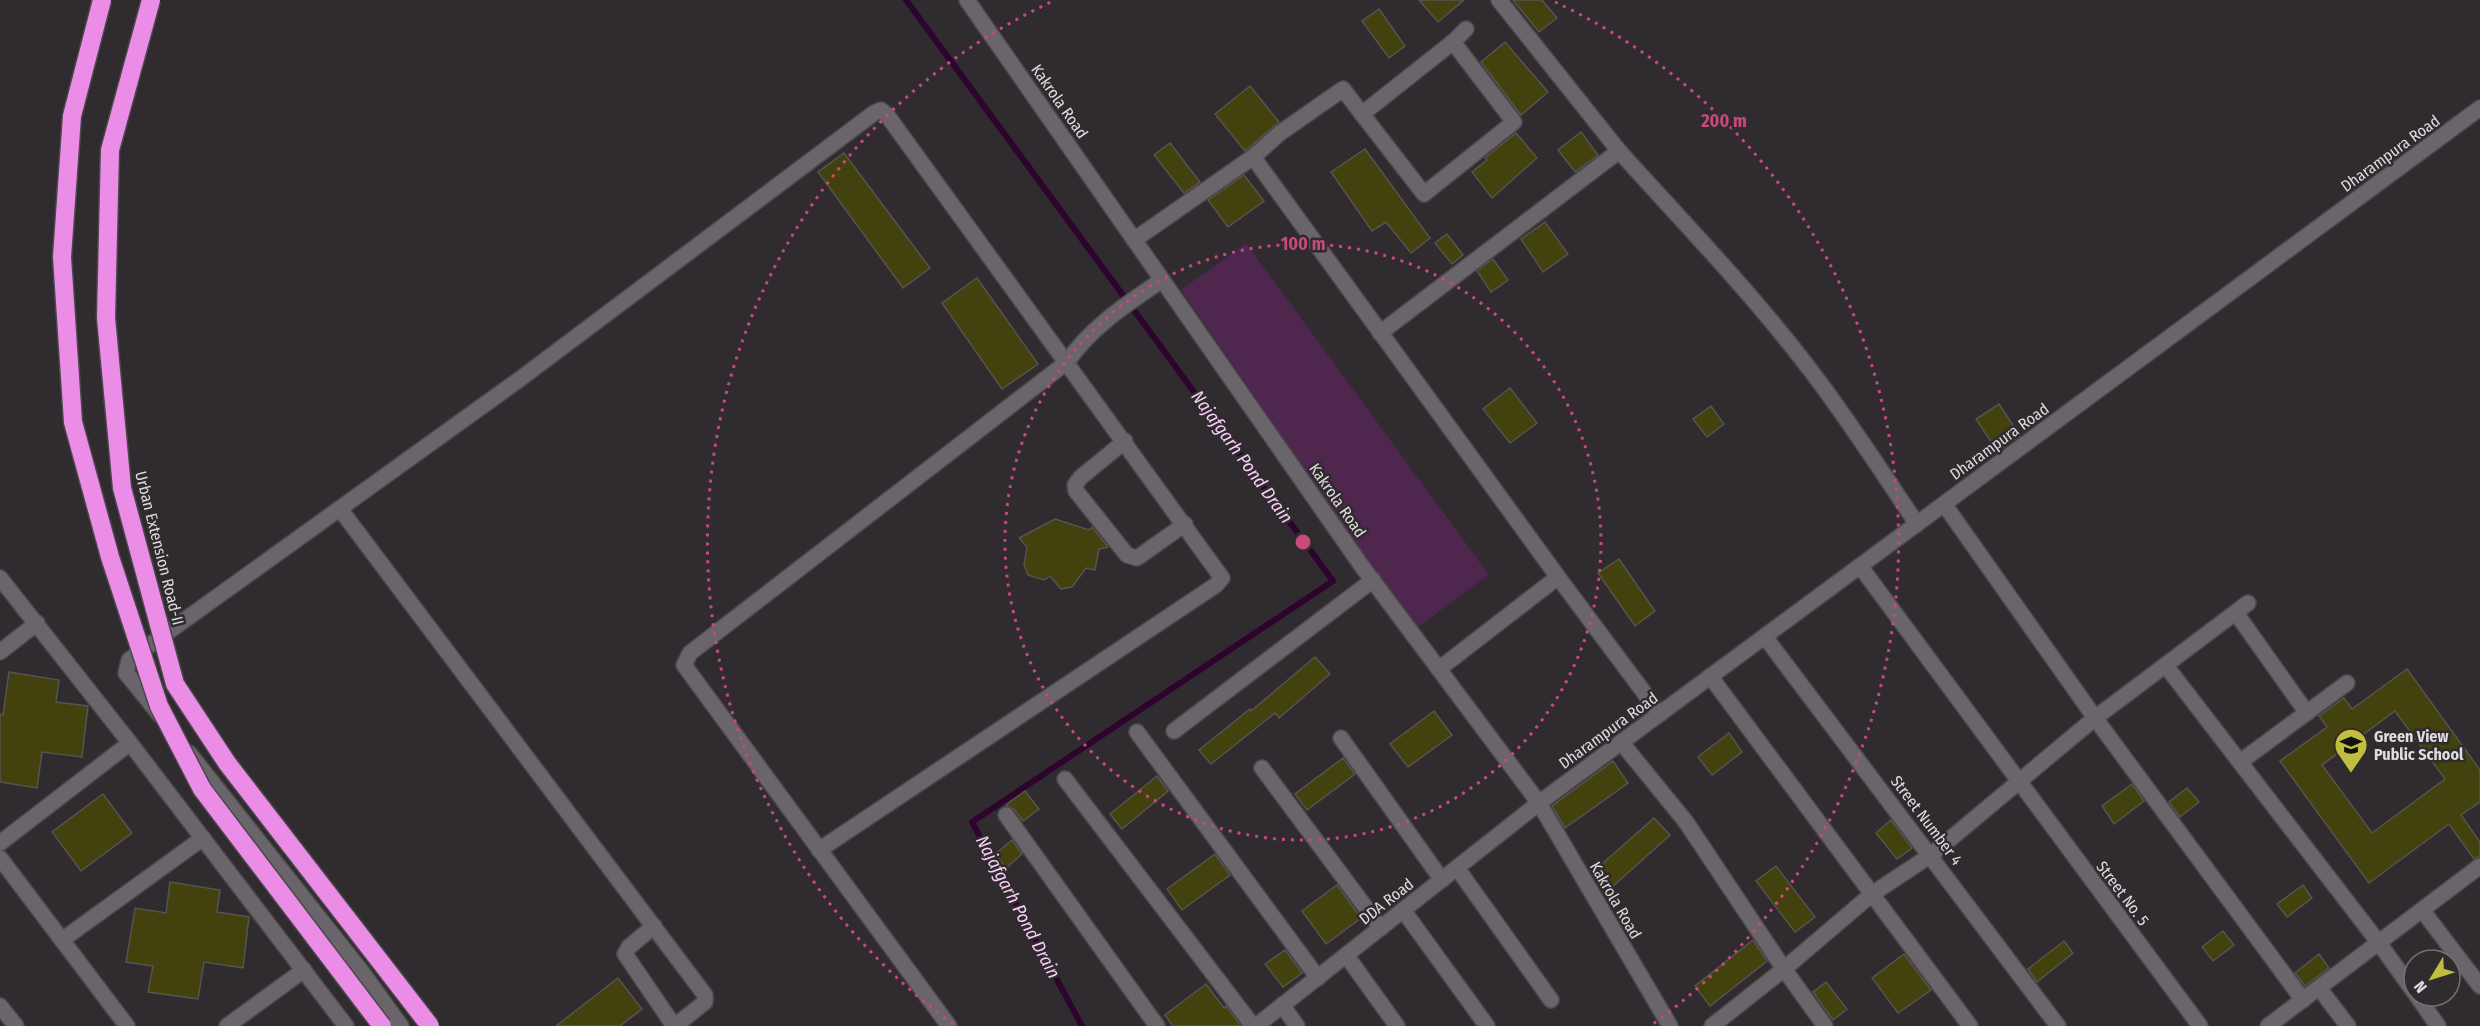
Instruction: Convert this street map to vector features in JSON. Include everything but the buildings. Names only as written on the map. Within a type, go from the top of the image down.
[{"type":"highway","points":[[102,0],[72,116],[62,257],[73,422],[110,556],[159,706],[202,789],[382,1026]]},
{"type":"highway","name":"Urban Extension Road-II","points":[[151,0],[110,150],[106,318],[122,488],[175,684],[227,763],[430,1026]]},
{"type":"street","name":"Kakrola Road","points":[[967,0],[1373,580],[1539,803],[1670,1026]]},
{"type":"street","points":[[1499,0],[1619,151],[1760,306],[1807,365],[1917,524]]},
{"type":"street","points":[[1362,114],[1453,42],[1466,29]]},
{"type":"street","points":[[1134,240],[1253,157],[1280,133],[1343,89],[1424,194],[1514,122],[1453,42]]},
{"type":"street","name":"Dharampura Road","points":[[1539,803],[2480,108]]},
{"type":"street","points":[[400,1026],[362,972],[126,673],[129,660],[520,379],[881,110],[888,114],[1222,578],[1216,585],[819,850]]},
{"type":"street","points":[[1380,333],[1619,151]]},
{"type":"street","points":[[1253,157],[1660,714]]},
{"type":"street","points":[[949,1026],[684,665],[687,658],[1067,362],[1078,346],[1109,316],[1162,280]]},
{"type":"street","points":[[1125,441],[1080,478],[1075,485],[1076,491],[1127,555],[1132,558],[1137,558],[1185,524]]},
{"type":"street","points":[[1944,504],[2095,718],[2303,1000]]},
{"type":"street","points":[[340,509],[654,926],[705,995],[705,1002],[674,1026],[625,954],[629,947],[654,926]]},
{"type":"street","name":"Street No. 5","points":[[1860,566],[2200,1026]]},
{"type":"street","points":[[1439,669],[1558,577]]},
{"type":"street","points":[[0,578],[130,743],[346,1026]]},
{"type":"street","points":[[1174,731],[1373,580]]},
{"type":"street","points":[[1712,1026],[1784,969],[1872,894],[1931,855],[2095,718],[2248,603]]},
{"type":"street","points":[[2236,613],[2307,713]]},
{"type":"street","points":[[0,652],[37,623]]},
{"type":"street","name":"Street Number 4","points":[[1765,637],[2058,1026]]},
{"type":"street","points":[[2166,666],[2402,975]]},
{"type":"street","points":[[1710,676],[1970,1026]]},
{"type":"street","points":[[2240,762],[2347,683]]},
{"type":"street","points":[[1137,732],[1318,978]]},
{"type":"street","points":[[1341,738],[1442,880]]},
{"type":"street","points":[[1621,742],[1686,822],[1825,1026]]},
{"type":"street","points":[[0,843],[130,743]]},
{"type":"street","points":[[1263,768],[1381,928]]},
{"type":"street","points":[[1065,779],[1254,1026]]},
{"type":"street","name":"DDA Road","points":[[1254,1026],[1539,803]]},
{"type":"street","points":[[1006,815],[1157,1026]]},
{"type":"street","points":[[62,940],[203,838]]},
{"type":"street","points":[[0,858],[127,1026]]},
{"type":"street","points":[[2268,1026],[2480,866]]},
{"type":"street","points":[[1457,868],[1551,1000]]},
{"type":"street","points":[[1403,910],[1487,1026]]},
{"type":"street","points":[[2422,910],[2480,986]]},
{"type":"street","points":[[1346,955],[1397,1026]]},
{"type":"street","points":[[227,1026],[304,970]]},
{"type":"street","points":[[2319,988],[2348,1026]]},
{"type":"street","points":[[1282,1005],[1297,1026]]},
{"type":"street","points":[[0,1006],[16,1026]]},
{"type":"street","points":[[2425,1008],[2438,1026]]},
{"type":"shaded area","points":[[1246,243],[1489,575],[1415,629],[1181,290]]},
{"type":"waterway","name":"Najafgarh Pond Drain","points":[[906,0],[1333,581],[972,822],[1082,1026]]},
{"type":"place","name":"Green View Public School","points":[[2351,774]]}]
